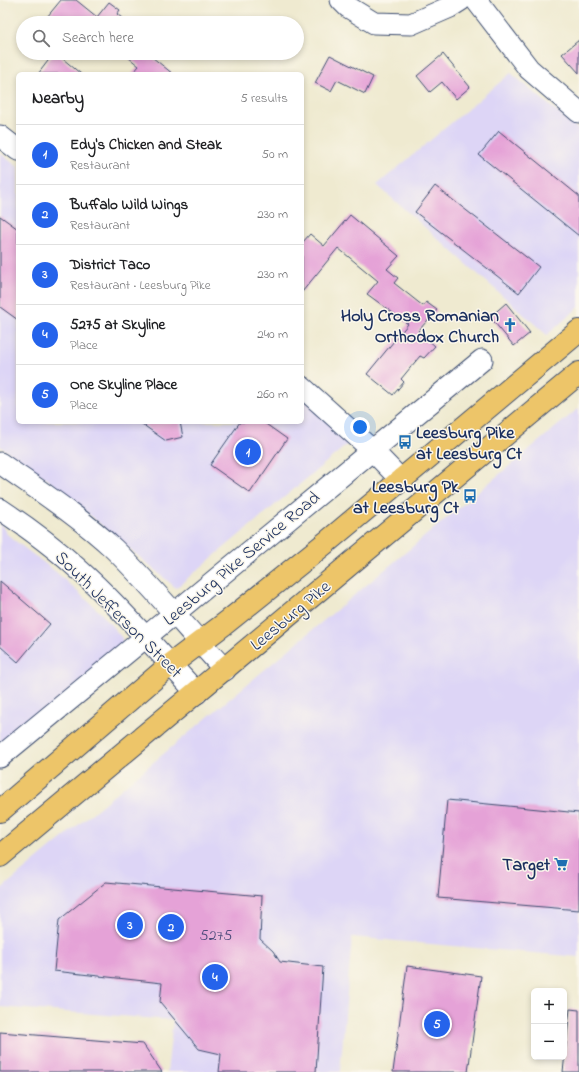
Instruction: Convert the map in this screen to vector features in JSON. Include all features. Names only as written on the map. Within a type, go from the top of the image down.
[{"type":"main road","name":"Leesburg Pike","points":[[0,811],[170,665],[200,643],[328,541],[579,331]]},
{"type":"main road","name":"Leesburg Pike","points":[[0,856],[225,670],[579,373]]},
{"type":"street","points":[[341,0],[348,7],[374,23],[411,24],[450,7],[461,0]]},
{"type":"street","points":[[476,0],[530,69],[579,112]]},
{"type":"street","points":[[0,136],[16,148]]},
{"type":"street","name":"Leesburg Pike Service Road","points":[[0,757],[482,360]]},
{"type":"street","points":[[304,389],[372,450],[401,480]]},
{"type":"street","name":"South Jefferson Street","points":[[0,462],[66,510],[112,547],[145,579],[225,670]]},
{"type":"street","name":"South Jefferson Street","points":[[0,509],[57,550],[78,568],[197,693]]},
{"type":"shaded area","points":[[511,73],[579,130],[579,307],[547,335],[377,185]]},
{"type":"shaded area","points":[[0,153],[16,165],[16,424],[304,424],[304,398],[355,438],[176,588],[48,480],[0,446]]},
{"type":"shaded area","points":[[579,408],[579,957],[352,937],[340,1072],[167,1072],[173,1020],[0,1007],[0,890]]},
{"type":"shaded area","points":[[0,523],[7,534],[56,572],[101,613],[122,638],[123,647],[0,751]]},
{"type":"building","points":[[61,0],[76,0],[96,16],[48,16]]},
{"type":"building","points":[[109,2],[120,10],[117,14],[119,16],[98,16]]},
{"type":"building","points":[[579,40],[579,73],[562,54]]},
{"type":"building","points":[[443,54],[470,87],[456,99],[442,82],[430,92],[417,76]]},
{"type":"building","points":[[330,55],[373,77],[365,94],[337,80],[331,91],[315,83]]},
{"type":"building","points":[[49,60],[64,60],[79,72],[40,72]]},
{"type":"building","points":[[132,60],[156,60],[171,72],[134,72],[139,66]]},
{"type":"building","points":[[499,131],[579,196],[579,236],[479,155]]},
{"type":"building","points":[[435,186],[539,267],[519,293],[415,212]]},
{"type":"building","points":[[350,215],[399,256],[387,269],[398,278],[394,283],[423,306],[426,302],[437,310],[418,331],[435,346],[424,358],[420,356],[401,379],[404,382],[393,395],[367,374],[408,324],[367,294],[378,281],[338,248],[304,290],[304,241],[310,234],[324,246]]},
{"type":"building","points":[[0,216],[16,228],[16,319],[0,307]]},
{"type":"building","name":"Holy Cross Romanian Orthodox Church","points":[[506,303],[530,333],[514,346],[490,317]]},
{"type":"building","points":[[142,424],[180,424],[183,437],[166,441]]},
{"type":"building","points":[[239,424],[266,424],[287,439],[250,493],[210,465]]},
{"type":"building","points":[[0,581],[50,624],[18,662],[0,646]]},
{"type":"building","points":[[447,800],[579,813],[579,910],[438,898]]},
{"type":"building","points":[[106,882],[262,896],[260,939],[273,951],[280,962],[323,967],[316,1072],[219,1072],[221,1054],[199,1049],[160,1002],[162,983],[54,971],[59,920]]},
{"type":"building","points":[[407,966],[481,976],[468,1072],[393,1072]]},
{"type":"building","points":[[570,1009],[579,1010],[579,1072],[563,1072],[564,1060],[567,1060],[567,1036]]},
{"type":"building","points":[[0,1032],[143,1044],[162,1072],[0,1072]]},
{"type":"place","name":"Holy Cross Romanian Orthodox Church","points":[[510,325]]},
{"type":"place","name":"Leesburg Pike at Leesburg Ct","points":[[405,442]]},
{"type":"place","name":"Edy's Chicken and Steak","points":[[248,452]]},
{"type":"place","name":"Leesburg Pk at Leesburg Ct","points":[[470,496]]},
{"type":"place","name":"Target","points":[[561,864]]},
{"type":"place","name":"District Taco","points":[[130,925]]},
{"type":"place","name":"Buffalo Wild Wings","points":[[171,927]]},
{"type":"place","name":"5275 at Skyline","points":[[215,977]]},
{"type":"place","name":"One Skyline Place","points":[[437,1024]]}]
